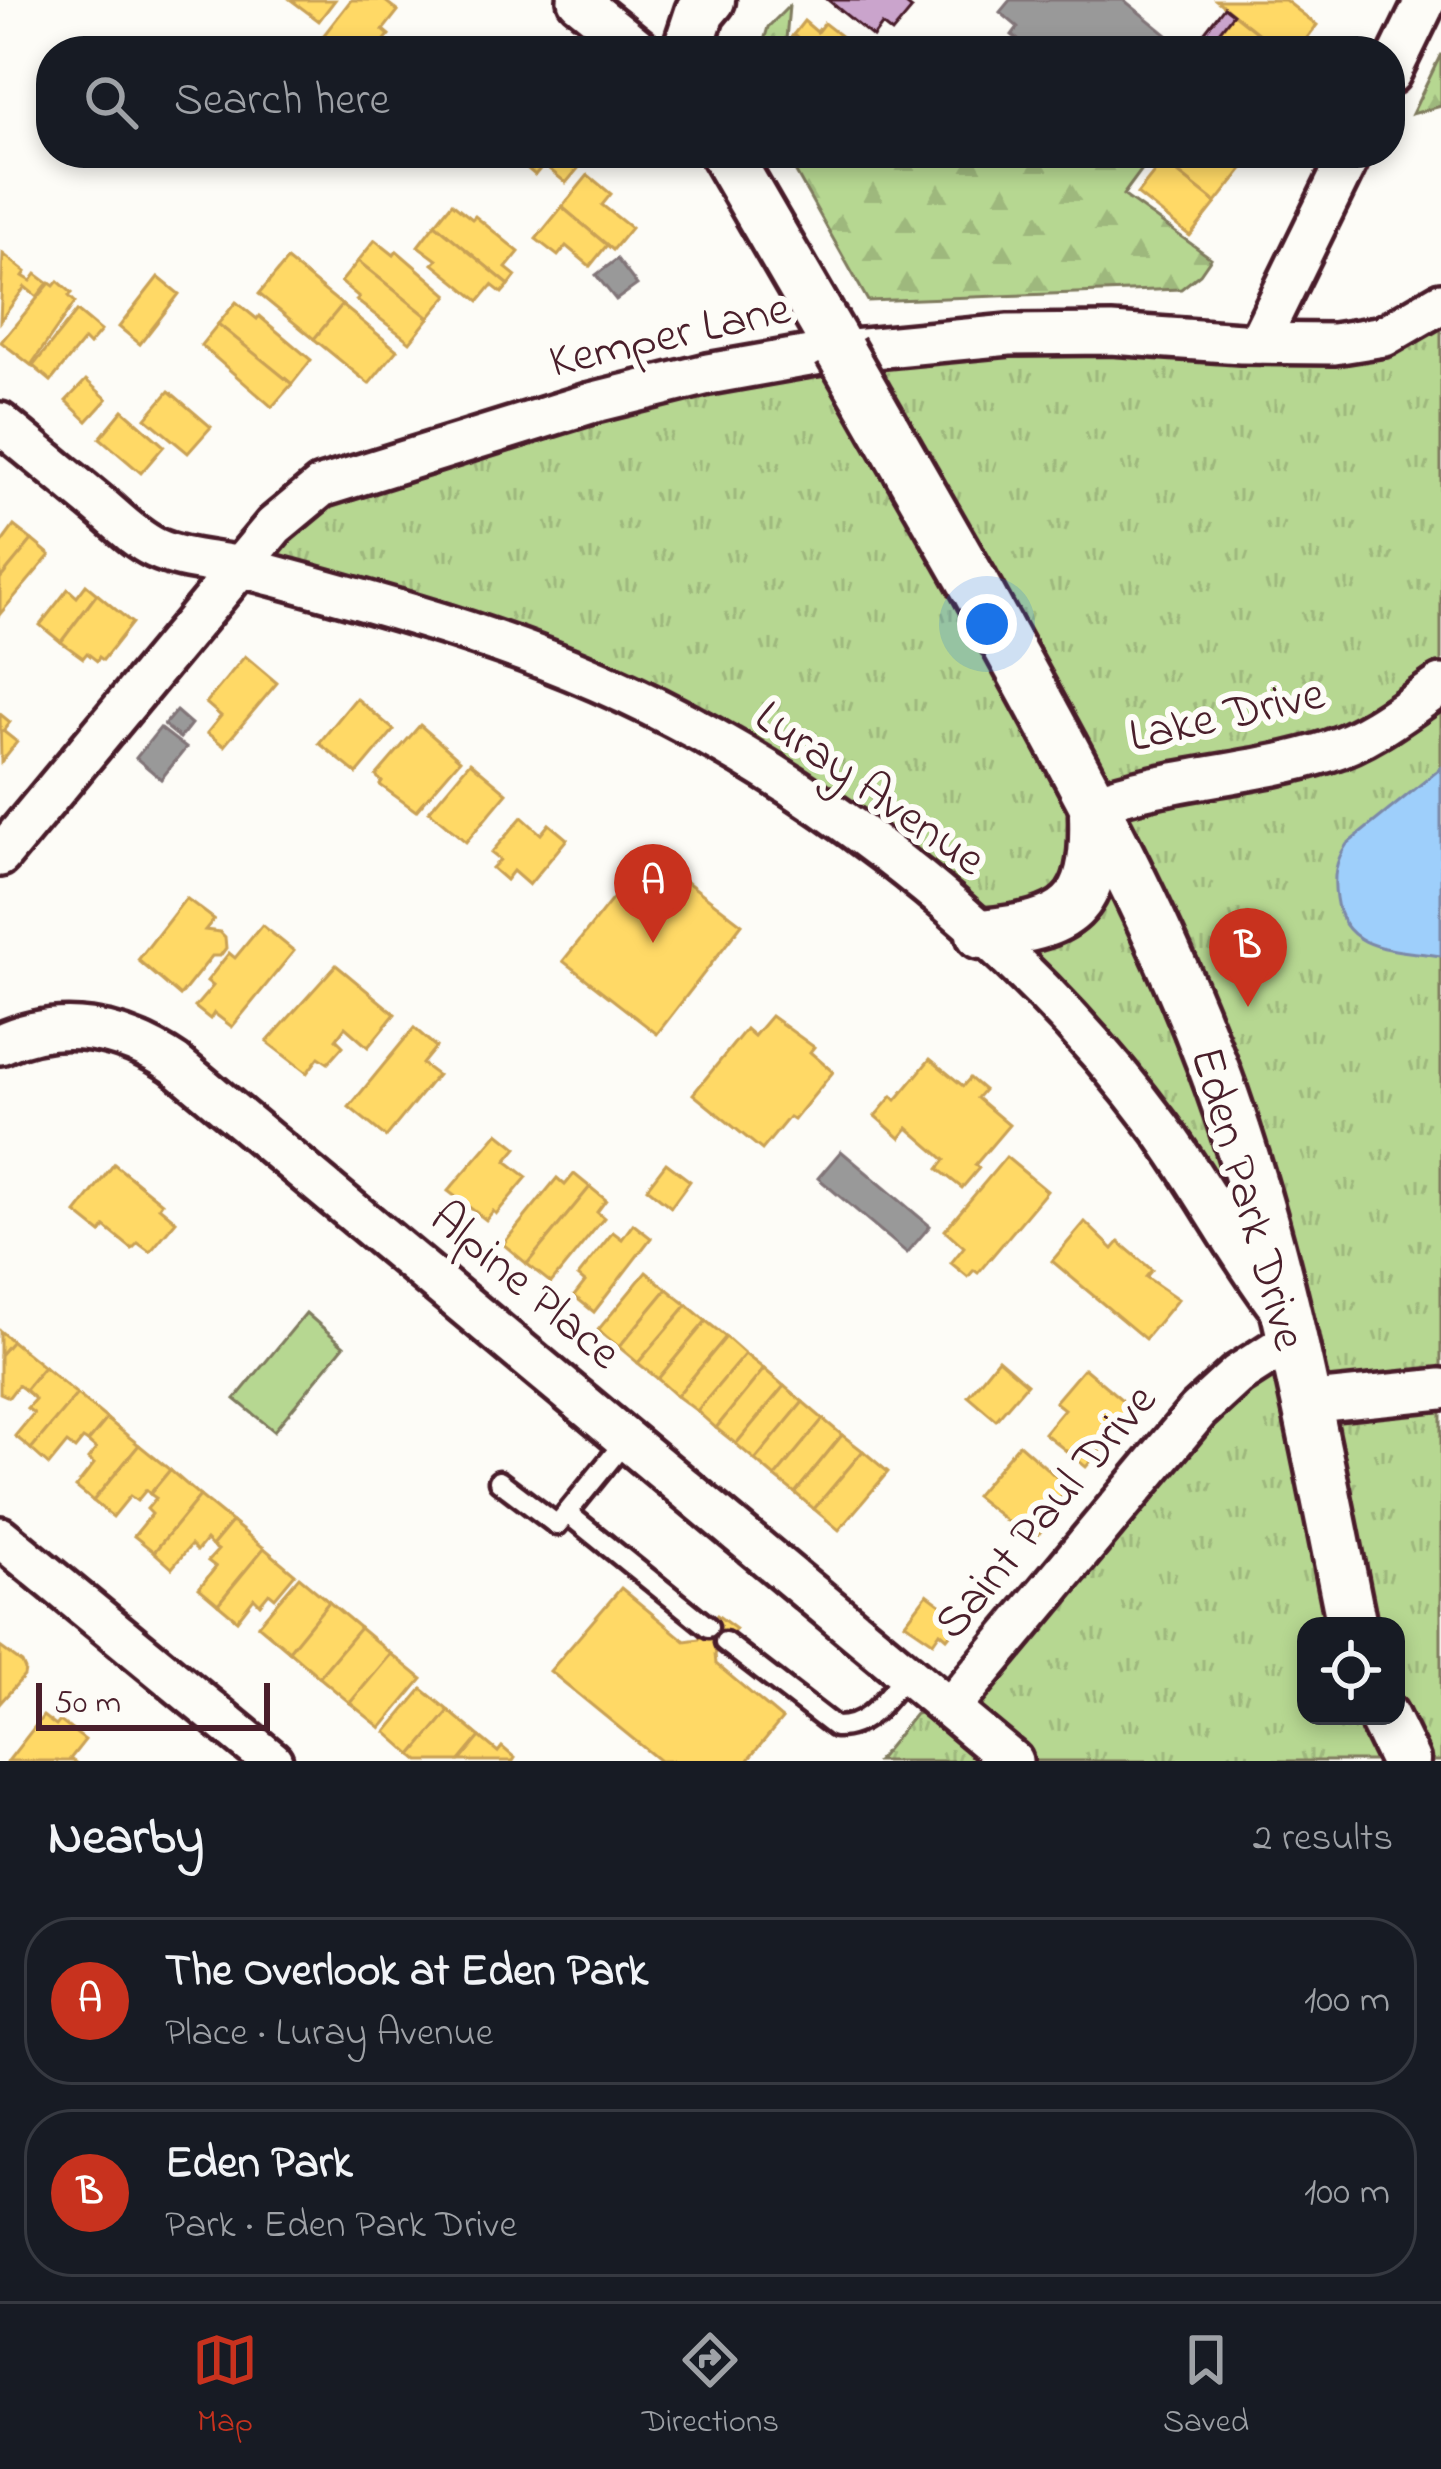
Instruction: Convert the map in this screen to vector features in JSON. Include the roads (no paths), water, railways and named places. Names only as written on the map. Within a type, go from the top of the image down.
[{"type":"street","points":[[578,0],[622,36]]},
{"type":"street","points":[[692,36],[710,0]]},
{"type":"street","points":[[1405,43],[1426,0]]},
{"type":"street","name":"Eden Park Drive","points":[[734,168],[972,581],[1094,804],[1211,1061],[1243,1156],[1287,1327],[1350,1617]]},
{"type":"street","points":[[1258,344],[1344,168]]},
{"type":"street","name":"Kemper Lane","points":[[0,856],[274,526],[321,487],[591,403],[708,374],[832,352],[1009,335],[1112,334],[1334,344],[1384,336],[1441,303]]},
{"type":"street","points":[[0,423],[154,547],[240,566]]},
{"type":"street","name":"Luray Avenue","points":[[240,566],[445,623],[552,662],[656,709],[755,764],[850,827],[980,934],[1087,1040],[1159,1127],[1287,1327]]},
{"type":"street","name":"Lake Drive","points":[[1094,804],[1139,788],[1333,750],[1384,725],[1441,685]]},
{"type":"street","points":[[980,934],[1048,922],[1068,910],[1085,891],[1094,866],[1094,804]]},
{"type":"street","name":"Alpine Place","points":[[0,1044],[40,1030],[69,1027],[112,1032],[152,1048],[951,1707]]},
{"type":"street","name":"Saint Paul Drive","points":[[1012,1761],[951,1707],[1198,1411],[1287,1327]]},
{"type":"street","points":[[1304,1403],[1441,1389]]},
{"type":"street","points":[[0,1537],[272,1761]]},
{"type":"street","points":[[1387,1725],[1405,1761]]},
{"type":"lane","points":[[499,1480],[557,1525],[627,1439]]},
{"type":"lane","points":[[567,1513],[708,1627]]},
{"type":"lane","points":[[725,1642],[835,1727],[856,1725],[869,1717],[908,1671]]},
{"type":"water","points":[[1441,768],[1441,956],[1375,945],[1349,929],[1341,916],[1335,883],[1340,857],[1347,844]]},
{"type":"place","name":"The Overlook at Eden Park","points":[[653,943]]},
{"type":"place","name":"Eden Park","points":[[1248,1007]]}]
